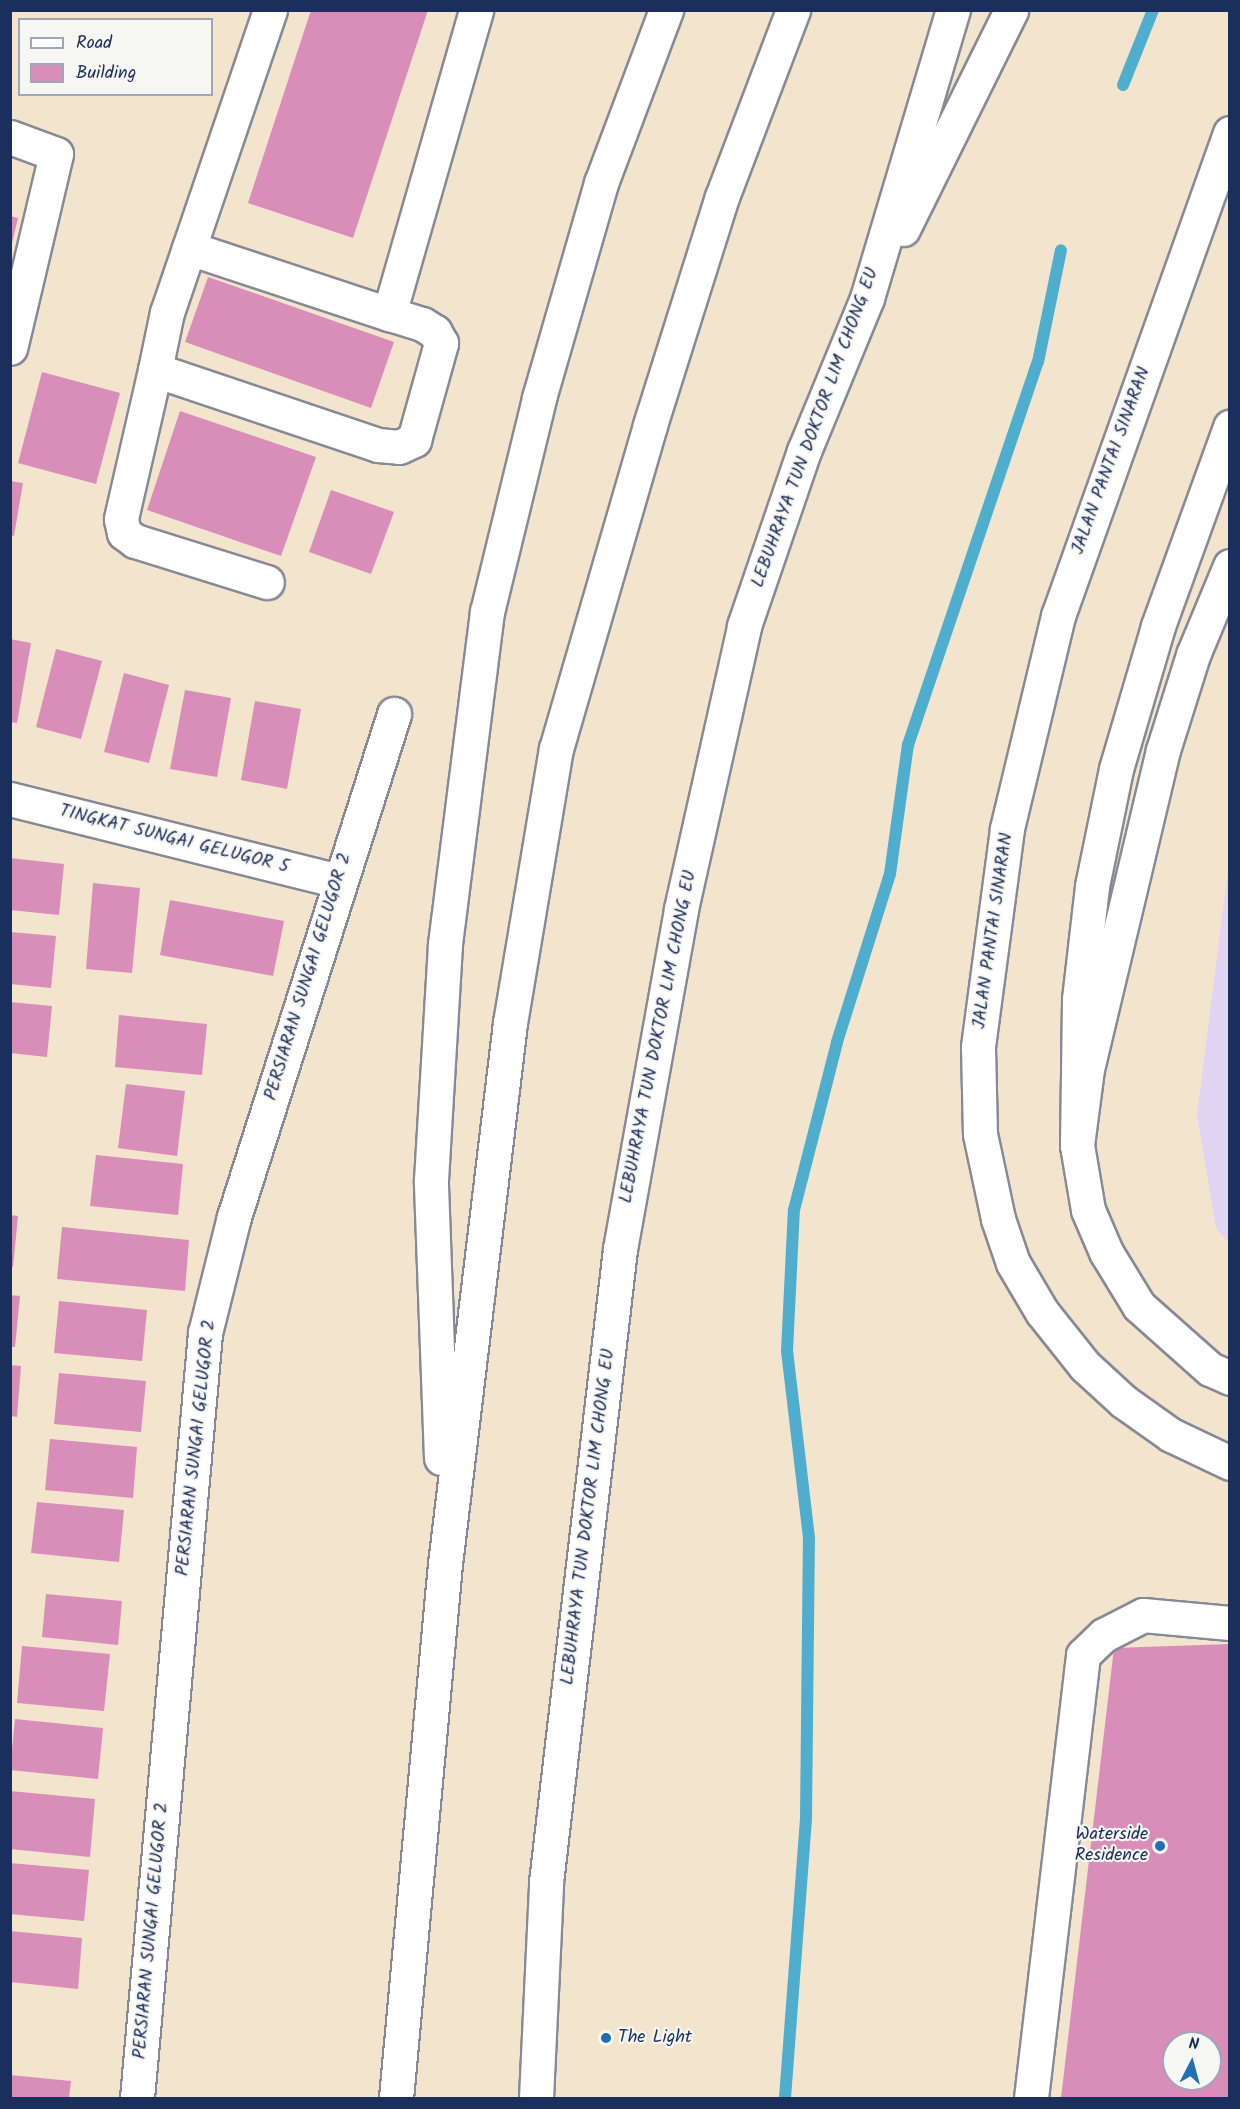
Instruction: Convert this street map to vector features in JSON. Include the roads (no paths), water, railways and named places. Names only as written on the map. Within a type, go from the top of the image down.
[{"type":"main road","points":[[267,582],[135,541],[124,533],[121,519],[168,312],[270,10]]},
{"type":"main road","points":[[389,314],[476,10]]},
{"type":"main road","points":[[445,1564],[431,1180],[445,944],[487,612],[539,398],[601,183],[666,10]]},
{"type":"main road","points":[[396,2098],[445,1564],[510,1023],[556,749],[650,425],[722,197],[793,10]]},
{"type":"main road","name":"LEBUHRAYA TUN DOKTOR LIM CHONG EU","points":[[536,2098],[546,1882],[620,1249],[681,909],[744,626],[804,451],[867,298],[953,10]]},
{"type":"main road","points":[[867,298],[1011,10]]},
{"type":"main road","name":"JALAN PANTAI SINARAN","points":[[1230,133],[1058,616],[1006,829],[978,1047],[980,1134],[1009,1252],[1042,1312],[1085,1366],[1123,1401],[1171,1435],[1230,1463]]},
{"type":"main road","points":[[10,137],[56,154],[10,348]]},
{"type":"main road","points":[[155,370],[378,445],[399,447],[414,440],[440,357],[441,343],[435,332],[422,324],[189,248]]},
{"type":"main road","points":[[1230,427],[1158,626],[1116,769],[1092,886],[1079,999],[1077,1145],[1088,1210],[1106,1252],[1138,1306],[1210,1369],[1230,1378]]},
{"type":"main road","points":[[1077,1145],[1087,1069],[1163,750],[1193,655],[1230,566]]},
{"type":"main road","name":"PERSIARAN SUNGAI GELUGOR 2","points":[[137,2098],[205,1333],[234,1217],[338,881],[394,714]]},
{"type":"main road","name":"TINGKAT SUNGAI GELUGOR 5","points":[[10,799],[338,881]]},
{"type":"main road","points":[[1031,2098],[1083,1655],[1104,1635],[1143,1615],[1230,1623]]},
{"type":"waterway","points":[[1123,85],[1153,10]]},
{"type":"waterway","points":[[785,2098],[806,1818],[809,1538],[787,1351],[794,1210],[837,1042],[890,874],[908,745],[1038,362],[1061,250]]},
{"type":"place","name":"Waterside Residence","points":[[1160,1846]]},
{"type":"place","name":"The Light","points":[[606,2038]]}]
